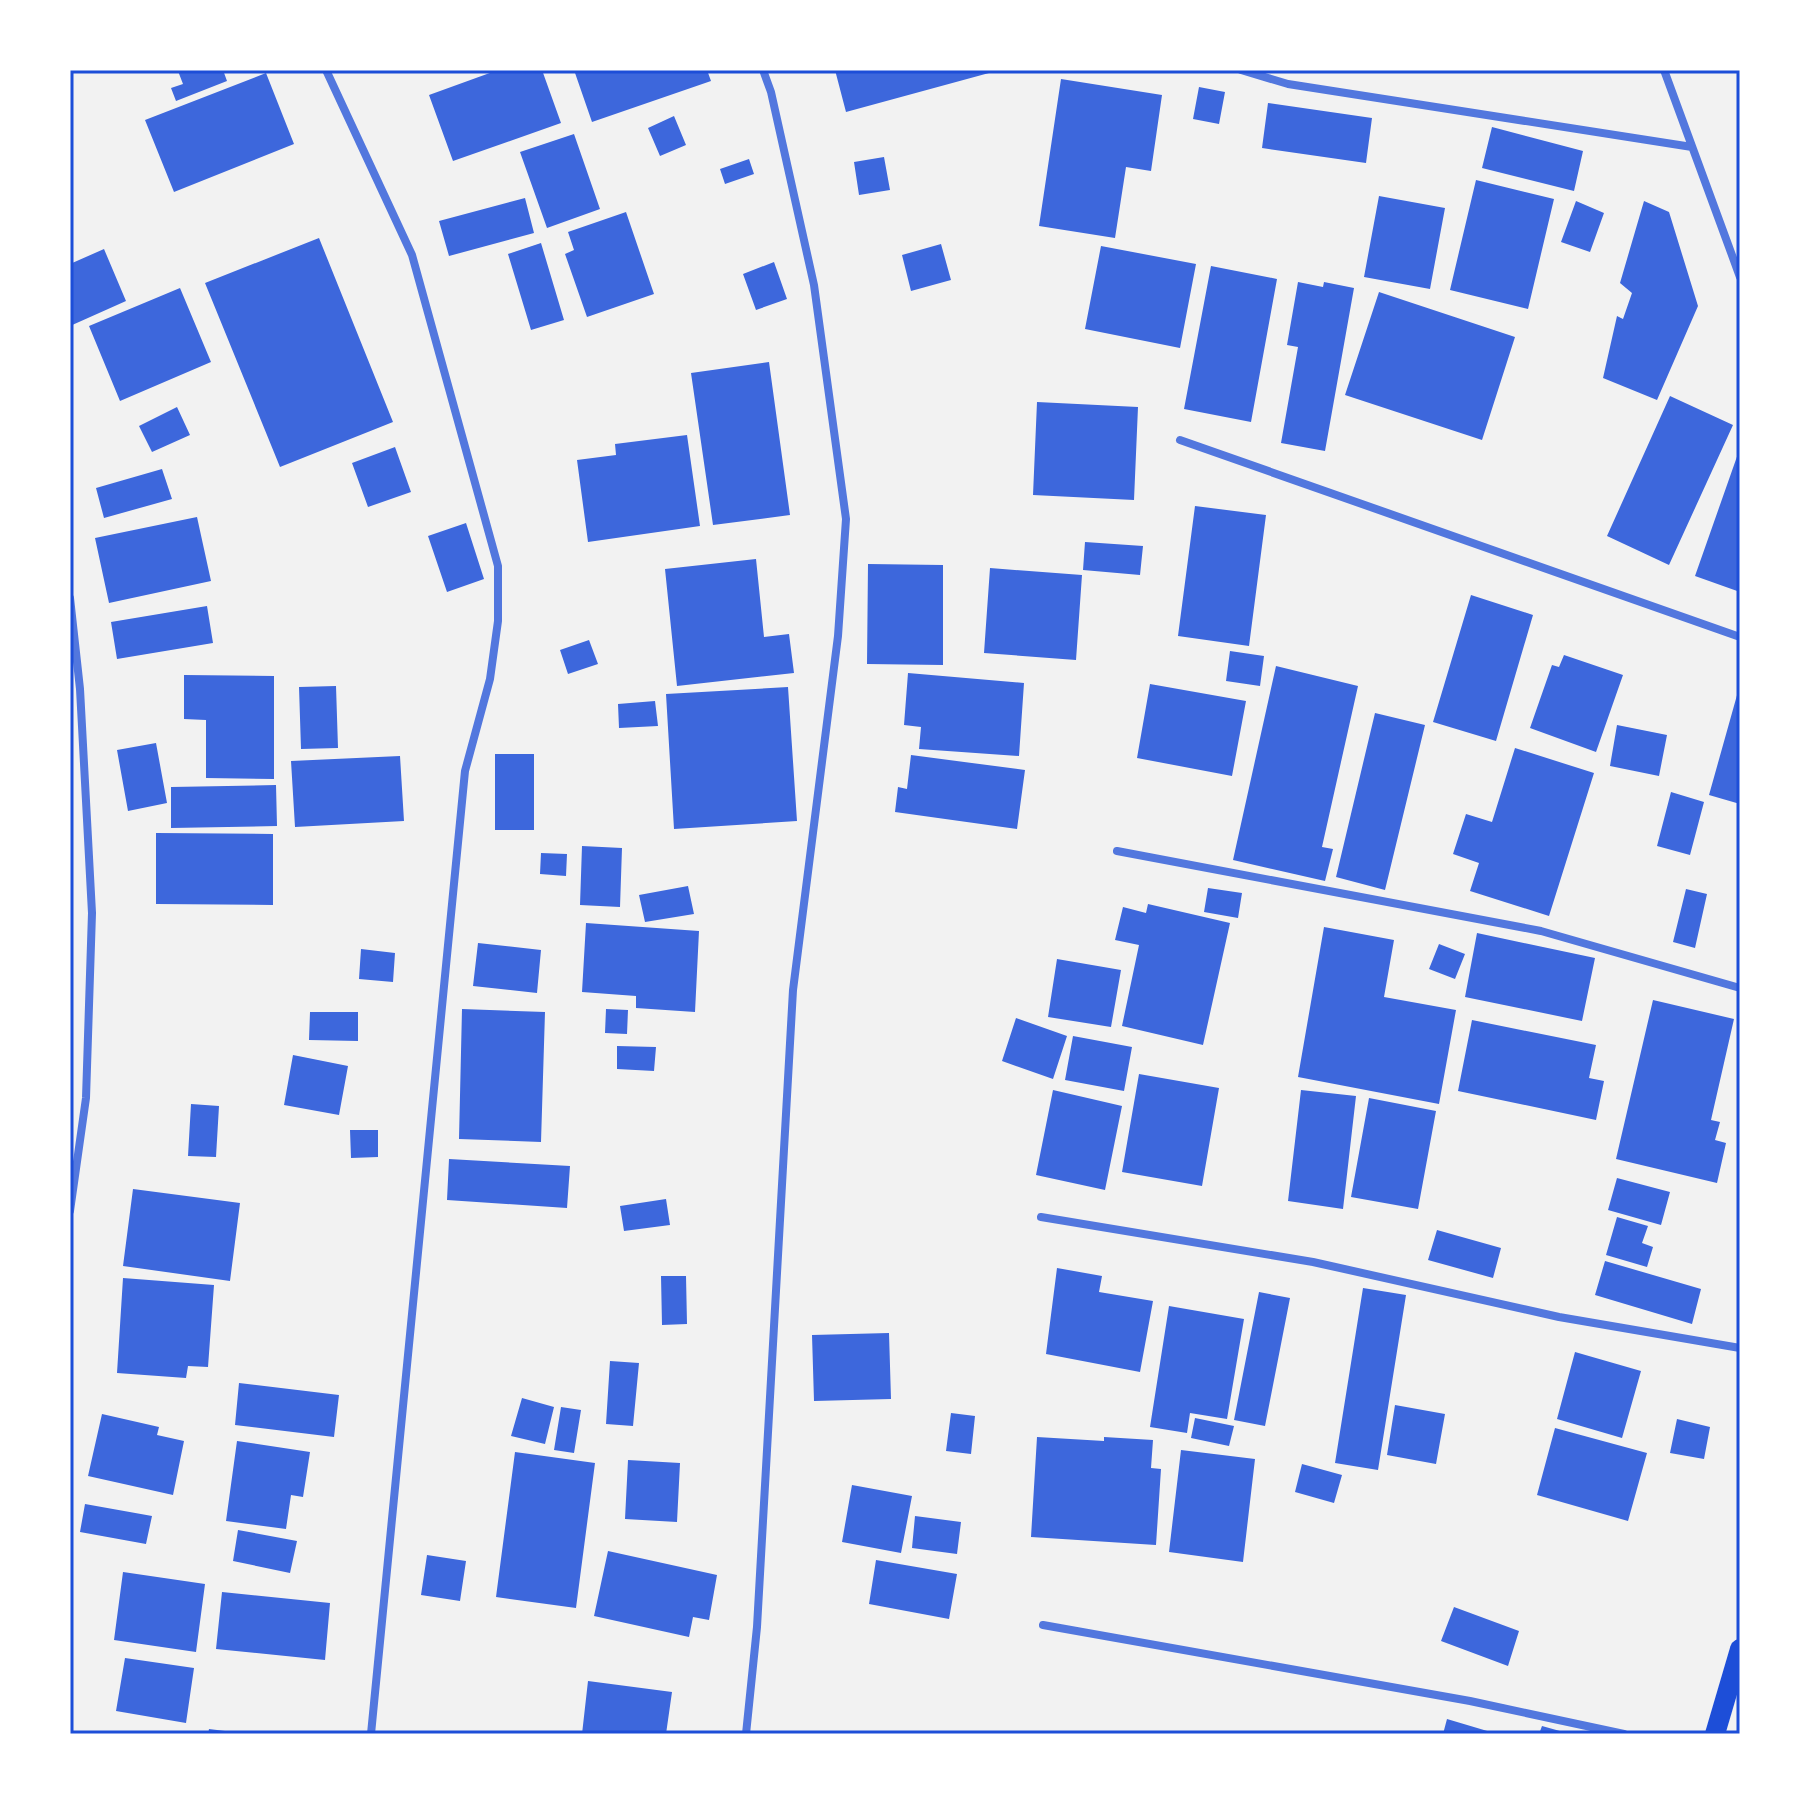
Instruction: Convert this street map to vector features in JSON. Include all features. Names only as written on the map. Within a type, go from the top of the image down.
[{"type":"main road","points":[[1715,1734],[1740,1649]]},
{"type":"street","points":[[326,70],[412,255],[498,566],[498,621],[490,679],[465,771],[371,1734]]},
{"type":"street","points":[[746,1734],[758,1611],[793,990],[838,636],[846,519],[814,285],[771,92],[763,70]]},
{"type":"street","points":[[1241,70],[1288,84],[1692,147]]},
{"type":"street","points":[[1664,70],[1740,277]]},
{"type":"street","points":[[1180,440],[1740,637]]},
{"type":"street","points":[[70,598],[80,689],[92,913],[86,1098],[70,1211]]},
{"type":"street","points":[[1117,851],[1541,931],[1740,988]]},
{"type":"street","points":[[1041,1217],[1313,1262],[1559,1317],[1740,1348]]},
{"type":"street","points":[[1043,1625],[1470,1701],[1624,1734]]},
{"type":"building","points":[[180,70],[223,70],[227,81],[176,101],[171,88],[183,84]]},
{"type":"building","points":[[498,70],[542,70],[561,123],[453,161],[429,95]]},
{"type":"building","points":[[574,70],[707,70],[711,81],[592,122]]},
{"type":"building","points":[[835,70],[988,70],[989,73],[846,112]]},
{"type":"building","points":[[266,73],[294,144],[174,192],[145,120]]},
{"type":"building","points":[[1061,79],[1162,95],[1151,171],[1126,167],[1115,238],[1039,226]]},
{"type":"building","points":[[1199,87],[1225,92],[1219,124],[1193,119]]},
{"type":"building","points":[[1268,103],[1372,118],[1366,163],[1262,148]]},
{"type":"building","points":[[674,116],[686,145],[660,156],[648,128]]},
{"type":"building","points":[[1492,127],[1583,151],[1574,191],[1482,168]]},
{"type":"building","points":[[574,134],[600,209],[547,228],[520,152]]},
{"type":"building","points":[[884,157],[890,190],[859,195],[854,162]]},
{"type":"building","points":[[749,159],[754,174],[725,184],[720,169]]},
{"type":"building","points":[[1476,180],[1554,199],[1528,309],[1450,290]]},
{"type":"building","points":[[1379,196],[1445,208],[1430,289],[1364,277]]},
{"type":"building","points":[[525,198],[534,233],[449,256],[439,221]]},
{"type":"building","points":[[1576,201],[1604,213],[1590,252],[1561,242]]},
{"type":"building","points":[[1644,201],[1669,212],[1698,306],[1657,400],[1603,378],[1617,316],[1623,319],[1632,293],[1620,283]]},
{"type":"building","points":[[626,212],[654,294],[587,317],[565,254],[574,250],[568,232]]},
{"type":"building","points":[[319,238],[393,422],[280,467],[205,283]]},
{"type":"building","points":[[541,243],[564,320],[531,330],[508,254]]},
{"type":"building","points":[[941,244],[951,280],[911,291],[902,255]]},
{"type":"building","points":[[1101,246],[1196,264],[1180,348],[1085,329]]},
{"type":"building","points":[[104,249],[126,301],[70,326],[70,264]]},
{"type":"building","points":[[774,262],[787,299],[756,310],[743,274]]},
{"type":"building","points":[[1211,266],[1277,279],[1251,422],[1184,409]]},
{"type":"building","points":[[1298,282],[1323,287],[1324,282],[1354,288],[1325,451],[1281,443],[1298,347],[1287,345]]},
{"type":"building","points":[[180,288],[211,362],[120,401],[89,326]]},
{"type":"building","points":[[1379,292],[1515,337],[1482,440],[1345,395]]},
{"type":"building","points":[[769,362],[790,515],[713,525],[691,373]]},
{"type":"building","points":[[1670,396],[1733,425],[1669,565],[1607,536]]},
{"type":"building","points":[[1037,402],[1138,407],[1134,500],[1033,495]]},
{"type":"building","points":[[177,407],[190,435],[152,452],[139,426]]},
{"type":"building","points":[[687,435],[700,526],[588,542],[577,460],[616,455],[615,444]]},
{"type":"building","points":[[395,447],[411,492],[368,507],[352,463]]},
{"type":"building","points":[[1740,448],[1740,592],[1695,576]]},
{"type":"building","points":[[162,469],[172,499],[104,518],[96,488]]},
{"type":"building","points":[[1195,506],[1266,515],[1249,646],[1178,636]]},
{"type":"building","points":[[197,517],[211,581],[109,603],[95,538]]},
{"type":"building","points":[[466,523],[484,579],[447,592],[428,536]]},
{"type":"building","points":[[1085,542],[1143,546],[1140,575],[1083,570]]},
{"type":"building","points":[[756,559],[764,637],[789,634],[794,673],[677,686],[665,569]]},
{"type":"building","points":[[868,564],[943,565],[943,665],[867,664]]},
{"type":"building","points":[[990,568],[1082,575],[1076,660],[984,653]]},
{"type":"building","points":[[1471,595],[1533,615],[1496,741],[1433,722]]},
{"type":"building","points":[[207,606],[213,643],[117,659],[111,622]]},
{"type":"building","points":[[589,640],[598,664],[568,674],[560,650]]},
{"type":"building","points":[[1230,651],[1264,656],[1260,686],[1226,681]]},
{"type":"building","points":[[1564,655],[1623,675],[1596,752],[1530,728],[1552,665],[1559,667]]},
{"type":"building","points":[[1276,666],[1358,686],[1322,847],[1333,849],[1325,881],[1233,860]]},
{"type":"building","points":[[908,673],[1024,683],[1019,756],[919,749],[921,727],[904,725]]},
{"type":"building","points":[[184,675],[274,676],[274,779],[206,778],[206,720],[184,719]]},
{"type":"building","points":[[1150,684],[1246,701],[1232,776],[1137,758]]},
{"type":"building","points":[[336,686],[338,748],[301,749],[299,687]]},
{"type":"building","points":[[788,687],[797,821],[674,829],[666,694]]},
{"type":"building","points":[[1740,688],[1740,804],[1709,795]]},
{"type":"building","points":[[655,701],[658,726],[619,728],[618,704]]},
{"type":"building","points":[[1375,713],[1425,725],[1385,890],[1336,877]]},
{"type":"building","points":[[1617,725],[1667,735],[1659,776],[1610,766]]},
{"type":"building","points":[[156,743],[167,803],[128,811],[117,750]]},
{"type":"building","points":[[1515,748],[1594,773],[1549,916],[1470,891],[1479,863],[1453,854],[1466,814],[1492,822]]},
{"type":"building","points":[[495,754],[534,754],[534,830],[495,830]]},
{"type":"building","points":[[911,755],[1025,770],[1017,829],[895,812],[898,787],[907,789]]},
{"type":"building","points":[[400,756],[404,821],[295,827],[291,761]]},
{"type":"building","points":[[276,785],[277,826],[171,828],[171,787]]},
{"type":"building","points":[[1671,792],[1704,802],[1690,855],[1657,846]]},
{"type":"building","points":[[156,833],[273,834],[273,905],[156,904]]},
{"type":"building","points":[[582,846],[622,848],[620,907],[580,905]]},
{"type":"building","points":[[541,853],[567,854],[566,876],[540,874]]},
{"type":"building","points":[[688,886],[694,914],[645,922],[639,895]]},
{"type":"building","points":[[1208,888],[1242,893],[1238,918],[1204,912]]},
{"type":"building","points":[[1686,889],[1707,894],[1695,948],[1673,942]]},
{"type":"building","points":[[1148,904],[1230,923],[1203,1045],[1122,1026],[1139,945],[1115,940],[1123,907],[1146,913]]},
{"type":"building","points":[[586,923],[699,931],[695,1012],[636,1008],[636,996],[582,992]]},
{"type":"building","points":[[1324,927],[1394,940],[1384,997],[1456,1010],[1439,1104],[1298,1077]]},
{"type":"building","points":[[1477,933],[1595,958],[1582,1021],[1465,997]]},
{"type":"building","points":[[478,943],[541,950],[537,993],[473,986]]},
{"type":"building","points":[[1439,944],[1465,954],[1455,979],[1429,969]]},
{"type":"building","points":[[361,949],[395,953],[393,982],[359,979]]},
{"type":"building","points":[[1057,959],[1121,970],[1111,1027],[1048,1017]]},
{"type":"building","points":[[1653,1000],[1734,1019],[1711,1120],[1720,1122],[1715,1140],[1726,1143],[1717,1183],[1616,1159]]},
{"type":"building","points":[[462,1009],[545,1012],[541,1142],[459,1139]]},
{"type":"building","points":[[606,1009],[628,1010],[627,1034],[605,1033]]},
{"type":"building","points":[[310,1012],[358,1012],[358,1041],[309,1040]]},
{"type":"building","points":[[1016,1018],[1067,1036],[1053,1079],[1002,1061]]},
{"type":"building","points":[[1472,1020],[1596,1045],[1589,1078],[1604,1081],[1596,1120],[1458,1091]]},
{"type":"building","points":[[1073,1036],[1132,1047],[1124,1091],[1065,1080]]},
{"type":"building","points":[[617,1046],[656,1047],[654,1071],[617,1069]]},
{"type":"building","points":[[293,1055],[348,1066],[339,1115],[284,1105]]},
{"type":"building","points":[[1139,1074],[1219,1088],[1202,1186],[1122,1172]]},
{"type":"building","points":[[1053,1090],[1122,1106],[1105,1190],[1036,1175]]},
{"type":"building","points":[[1301,1090],[1356,1096],[1343,1209],[1288,1201]]},
{"type":"building","points":[[1369,1098],[1436,1111],[1418,1209],[1351,1197]]},
{"type":"building","points":[[191,1104],[219,1106],[216,1157],[188,1156]]},
{"type":"building","points":[[350,1130],[378,1130],[378,1157],[351,1158]]},
{"type":"building","points":[[449,1159],[570,1166],[567,1208],[447,1200]]},
{"type":"building","points":[[1617,1178],[1670,1192],[1661,1225],[1608,1210]]},
{"type":"building","points":[[133,1189],[240,1203],[230,1281],[123,1266]]},
{"type":"building","points":[[666,1199],[670,1225],[624,1231],[620,1206]]},
{"type":"building","points":[[1617,1217],[1648,1226],[1642,1243],[1653,1247],[1647,1267],[1606,1255]]},
{"type":"building","points":[[1437,1230],[1501,1248],[1493,1278],[1428,1260]]},
{"type":"building","points":[[1605,1261],[1701,1289],[1692,1324],[1595,1295]]},
{"type":"building","points":[[1057,1268],[1102,1276],[1099,1292],[1153,1301],[1140,1372],[1046,1354]]},
{"type":"building","points":[[661,1276],[686,1276],[687,1324],[662,1325]]},
{"type":"building","points":[[123,1278],[214,1285],[208,1367],[188,1366],[186,1378],[117,1373]]},
{"type":"building","points":[[1363,1288],[1406,1295],[1378,1470],[1335,1463]]},
{"type":"building","points":[[1259,1292],[1290,1298],[1265,1426],[1234,1420]]},
{"type":"building","points":[[1169,1306],[1244,1319],[1227,1419],[1190,1413],[1187,1433],[1150,1427]]},
{"type":"building","points":[[889,1333],[891,1399],[814,1401],[812,1335]]},
{"type":"building","points":[[1575,1352],[1641,1371],[1622,1438],[1557,1419]]},
{"type":"building","points":[[610,1361],[639,1363],[633,1426],[606,1424]]},
{"type":"building","points":[[239,1383],[339,1395],[334,1437],[235,1425]]},
{"type":"building","points":[[522,1398],[554,1407],[545,1444],[511,1436]]},
{"type":"building","points":[[1395,1405],[1445,1414],[1436,1464],[1387,1455]]},
{"type":"building","points":[[561,1407],[581,1410],[574,1453],[554,1450]]},
{"type":"building","points":[[951,1413],[975,1416],[971,1454],[946,1451]]},
{"type":"building","points":[[102,1414],[159,1427],[157,1435],[184,1441],[173,1495],[88,1476]]},
{"type":"building","points":[[1195,1418],[1234,1426],[1229,1446],[1191,1438]]},
{"type":"building","points":[[1677,1419],[1710,1427],[1704,1459],[1670,1453]]},
{"type":"building","points":[[1555,1428],[1647,1453],[1628,1521],[1537,1495]]},
{"type":"building","points":[[1037,1437],[1153,1440],[1151,1468],[1161,1469],[1156,1545],[1031,1537]]},
{"type":"building","points":[[237,1441],[310,1452],[303,1497],[291,1495],[286,1529],[226,1521]]},
{"type":"building","points":[[1181,1450],[1255,1459],[1243,1562],[1169,1552]]},
{"type":"building","points":[[515,1452],[595,1463],[576,1608],[496,1597]]},
{"type":"building","points":[[628,1460],[680,1463],[677,1522],[625,1519]]},
{"type":"building","points":[[1302,1464],[1342,1475],[1334,1503],[1295,1492]]},
{"type":"building","points":[[852,1485],[912,1496],[901,1553],[842,1542]]},
{"type":"building","points":[[85,1504],[152,1516],[146,1544],[80,1532]]},
{"type":"building","points":[[915,1516],[961,1522],[957,1554],[912,1548]]},
{"type":"building","points":[[238,1530],[297,1541],[290,1573],[233,1561]]},
{"type":"building","points":[[608,1551],[717,1575],[709,1620],[693,1617],[689,1637],[594,1616]]},
{"type":"building","points":[[427,1555],[466,1561],[460,1601],[421,1595]]},
{"type":"building","points":[[876,1560],[957,1574],[949,1619],[869,1604]]},
{"type":"building","points":[[123,1572],[205,1584],[196,1652],[114,1640]]},
{"type":"building","points":[[222,1592],[330,1603],[325,1660],[216,1649]]},
{"type":"building","points":[[1454,1607],[1519,1631],[1508,1666],[1441,1641]]},
{"type":"building","points":[[125,1658],[194,1668],[186,1723],[116,1711]]},
{"type":"building","points":[[588,1681],[672,1692],[666,1734],[582,1734]]},
{"type":"building","points":[[1447,1719],[1494,1733],[1443,1734]]},
{"type":"building","points":[[1542,1726],[1567,1733],[1539,1734]]},
{"type":"building","points":[[209,1729],[233,1732],[233,1734],[208,1734]]}]
